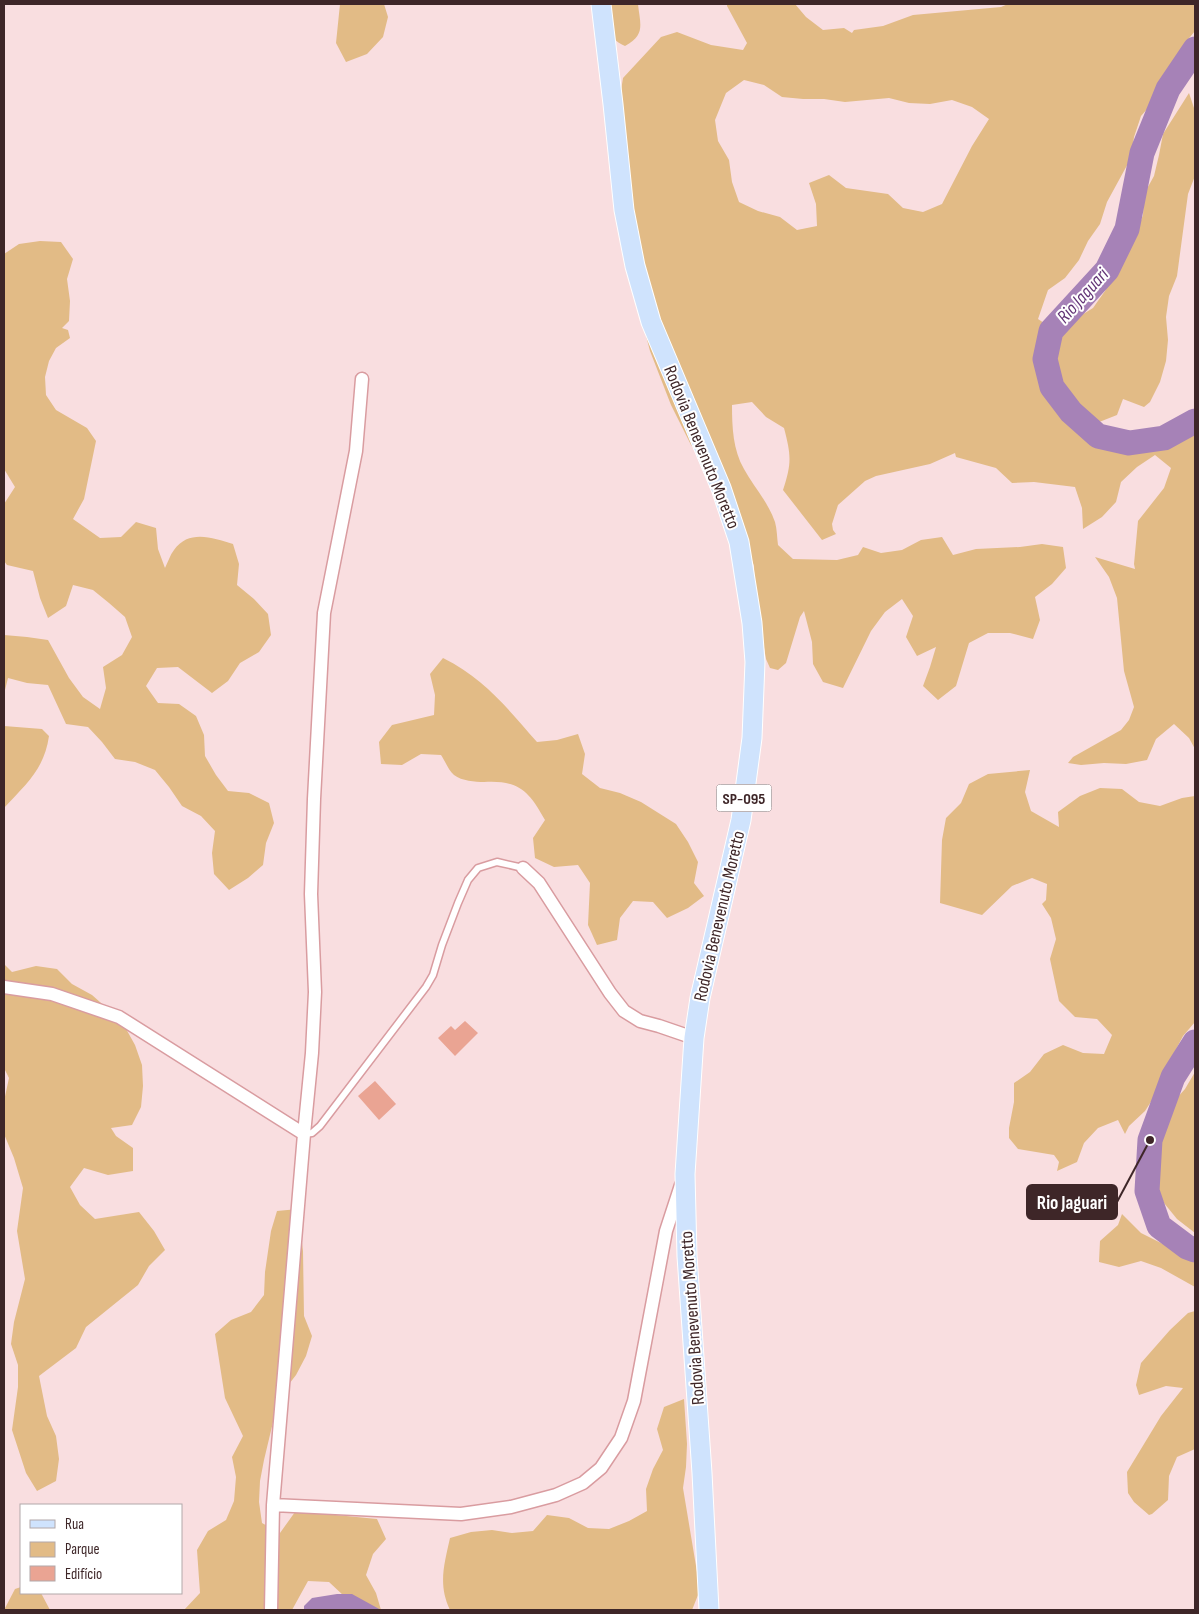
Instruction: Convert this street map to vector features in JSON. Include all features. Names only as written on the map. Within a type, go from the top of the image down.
[{"type":"main road","name":"Rodovia Benevenuto Moretto","points":[[601,4],[624,210],[634,266],[651,322],[721,488],[739,542],[752,623],[755,662],[752,738],[742,820],[700,998],[694,1038],[685,1174],[687,1256],[702,1473],[709,1610]]},
{"type":"street","points":[[271,1610],[273,1505],[312,1053],[315,992],[311,894],[324,613],[356,451],[362,379]]},
{"type":"street","points":[[523,868],[539,883],[624,1011],[640,1021],[694,1038]]},
{"type":"street","points":[[4,987],[52,994],[119,1017],[304,1134]]},
{"type":"street","points":[[273,1505],[461,1514],[511,1507],[556,1495],[584,1483],[600,1468],[621,1438],[634,1401],[666,1231],[685,1174]]},
{"type":"lane","points":[[304,1134],[312,1133],[320,1126],[426,987],[434,974],[442,945],[468,880],[478,868],[497,862],[523,868]]},
{"type":"green space","points":[[340,4],[384,4],[388,17],[383,37],[367,54],[346,62],[336,43]]},
{"type":"green space","points":[[607,4],[638,4],[639,33],[632,42],[625,46],[611,34],[608,23]]},
{"type":"green space","points":[[727,4],[795,4],[806,17],[823,30],[844,28],[852,33],[854,30],[883,26],[913,15],[1001,7],[1008,4],[1195,4],[1195,31],[1185,43],[1177,63],[1165,80],[1156,99],[1141,116],[1134,137],[1131,158],[1107,202],[1100,224],[1088,241],[1079,260],[1065,278],[1048,290],[1038,319],[1056,331],[1093,308],[1105,291],[1123,254],[1135,237],[1143,215],[1144,194],[1154,176],[1163,134],[1189,93],[1195,111],[1195,176],[1188,194],[1177,276],[1169,296],[1166,317],[1168,340],[1166,361],[1160,382],[1150,402],[1144,407],[1123,399],[1117,415],[1089,426],[1079,426],[1087,434],[1098,440],[1141,448],[1159,441],[1195,413],[1195,749],[1189,738],[1174,724],[1156,739],[1147,760],[1126,764],[1081,765],[1068,763],[1073,757],[1121,730],[1129,720],[1134,707],[1124,671],[1117,598],[1109,577],[1095,557],[1135,569],[1138,521],[1164,488],[1171,468],[1155,455],[1137,467],[1121,482],[1116,502],[1102,517],[1083,529],[1082,508],[1075,487],[1034,482],[1012,483],[996,468],[956,457],[955,453],[930,464],[876,476],[865,481],[838,505],[832,524],[836,534],[822,540],[783,490],[790,459],[784,428],[766,417],[752,402],[732,405],[734,438],[740,462],[772,515],[776,525],[778,545],[793,559],[837,560],[858,555],[863,547],[881,553],[902,550],[921,540],[942,537],[953,555],[976,549],[1042,544],[1063,547],[1066,568],[1052,584],[1035,597],[1040,620],[1033,639],[1010,633],[988,633],[969,643],[956,686],[938,700],[923,686],[936,647],[917,656],[906,637],[913,616],[902,599],[885,612],[871,631],[843,688],[823,682],[813,664],[812,642],[804,611],[800,617],[786,663],[778,670],[770,668],[766,659],[755,596],[754,566],[732,503],[723,485],[691,445],[671,405],[650,351],[628,267],[618,109],[623,78],[661,37],[677,32],[711,45],[743,50],[747,43]],"holes":[[[744,80],[764,85],[782,97],[803,99],[845,102],[889,98],[909,103],[930,104],[952,100],[972,107],[989,119],[972,146],[942,204],[923,212],[903,208],[888,194],[846,188],[829,175],[809,183],[816,204],[817,226],[797,230],[780,217],[758,211],[739,202],[732,182],[729,160],[718,141],[715,120],[726,93]]]},
{"type":"green space","points":[[40,241],[61,242],[73,259],[67,279],[70,301],[69,321],[62,328],[68,330],[70,338],[56,348],[49,361],[45,377],[46,395],[56,410],[87,428],[96,441],[84,499],[73,519],[100,538],[121,537],[136,522],[156,528],[158,549],[165,568],[174,550],[187,539],[202,537],[233,544],[239,564],[237,585],[268,614],[271,635],[259,652],[240,663],[228,681],[212,693],[178,667],[157,668],[146,686],[158,703],[179,704],[196,716],[204,735],[205,756],[228,791],[249,793],[269,803],[274,823],[266,843],[263,865],[248,878],[229,890],[214,874],[212,853],[215,831],[201,816],[182,806],[155,770],[135,762],[115,759],[88,727],[66,724],[48,685],[27,683],[8,678],[4,694],[4,635],[48,640],[69,678],[83,697],[100,709],[106,688],[103,667],[122,655],[132,637],[125,617],[93,590],[73,585],[66,606],[48,618],[40,598],[33,571],[7,565],[4,561],[4,504],[15,487],[4,469],[4,254],[19,244]]},
{"type":"green space","points":[[443,658],[458,666],[483,685],[505,706],[537,742],[557,740],[578,734],[585,754],[582,774],[600,788],[620,793],[641,802],[676,824],[698,862],[694,883],[704,896],[688,908],[667,918],[653,902],[633,901],[620,918],[617,940],[597,945],[588,925],[590,883],[578,865],[554,867],[535,858],[533,838],[545,820],[534,802],[522,789],[506,783],[461,779],[452,773],[441,755],[421,754],[402,765],[381,764],[379,742],[392,725],[434,715],[435,695],[430,674]]},
{"type":"green space","points":[[4,726],[42,729],[49,736],[43,758],[33,776],[4,808]]},
{"type":"green space","points":[[1030,770],[1025,792],[1031,811],[1059,827],[1058,812],[1080,796],[1100,788],[1122,789],[1139,802],[1160,806],[1182,798],[1195,796],[1195,1022],[1183,1036],[1173,1055],[1167,1075],[1156,1094],[1145,1111],[1129,1126],[1125,1134],[1118,1120],[1098,1128],[1084,1143],[1077,1162],[1057,1171],[1059,1162],[1054,1155],[1018,1149],[1009,1138],[1014,1102],[1014,1083],[1030,1072],[1044,1054],[1063,1045],[1083,1053],[1104,1054],[1112,1035],[1097,1019],[1075,1017],[1059,1001],[1050,959],[1056,939],[1051,918],[1042,904],[1046,900],[1047,884],[1032,878],[1012,886],[982,915],[940,903],[942,840],[946,818],[961,803],[969,784],[988,774]]},
{"type":"green space","points":[[4,964],[12,972],[36,966],[57,969],[72,984],[92,995],[125,1027],[135,1045],[142,1065],[141,1107],[132,1125],[111,1128],[116,1136],[133,1148],[133,1171],[108,1175],[84,1168],[70,1187],[80,1205],[95,1219],[139,1212],[154,1231],[165,1250],[149,1266],[138,1285],[86,1327],[76,1348],[39,1376],[47,1416],[56,1436],[59,1459],[56,1481],[37,1491],[26,1473],[12,1430],[18,1387],[18,1365],[11,1344],[14,1322],[25,1279],[17,1231],[23,1188],[4,1134],[4,1101],[9,1078],[4,1068]]},
{"type":"green space","points":[[1195,1072],[1195,1233],[1177,1219],[1164,1203],[1154,1183],[1151,1162],[1157,1120],[1185,1089]]},
{"type":"green space","points":[[298,1209],[303,1251],[304,1316],[312,1336],[306,1356],[296,1375],[279,1397],[260,1481],[259,1502],[262,1523],[280,1533],[300,1505],[320,1501],[336,1515],[377,1519],[386,1539],[373,1554],[366,1575],[376,1593],[381,1610],[369,1610],[344,1596],[329,1582],[308,1581],[292,1610],[184,1610],[200,1593],[197,1550],[208,1531],[226,1520],[234,1501],[236,1477],[232,1457],[243,1436],[225,1398],[215,1334],[231,1320],[251,1312],[264,1295],[265,1272],[271,1231],[277,1211]]},
{"type":"green space","points":[[1122,1214],[1141,1233],[1179,1252],[1195,1256],[1195,1287],[1161,1268],[1141,1261],[1119,1267],[1099,1262],[1100,1241],[1118,1225]]},
{"type":"green space","points":[[1195,1311],[1195,1449],[1177,1457],[1169,1476],[1168,1500],[1149,1515],[1134,1502],[1128,1493],[1127,1472],[1161,1416],[1183,1388],[1166,1386],[1139,1395],[1136,1385],[1141,1363],[1170,1330],[1188,1313]]},
{"type":"green space","points":[[684,1399],[687,1444],[683,1488],[700,1590],[692,1610],[450,1610],[444,1592],[443,1575],[450,1538],[471,1532],[492,1530],[512,1533],[533,1531],[547,1515],[569,1518],[588,1528],[609,1529],[647,1511],[646,1489],[653,1469],[663,1450],[657,1429],[664,1407]]},
{"type":"green space","points":[[20,1587],[20,1594],[42,1594],[50,1610],[4,1610],[15,1589]]},
{"type":"shaded area","points":[[352,1594],[381,1610],[304,1610],[304,1606],[312,1598]]},
{"type":"building","points":[[465,1021],[478,1033],[455,1056],[438,1038],[451,1026],[455,1030]]},
{"type":"building","points":[[375,1081],[396,1104],[379,1120],[358,1096]]},
{"type":"waterway","name":"Rio Jaguari","points":[[1195,49],[1168,89],[1142,153],[1127,229],[1107,270],[1051,331],[1045,359],[1052,387],[1071,412],[1098,436],[1129,443],[1164,438],[1195,421]]},
{"type":"waterway","name":"Rio Jaguari","points":[[1195,1042],[1173,1077],[1150,1140],[1147,1191],[1159,1226],[1187,1247],[1195,1250]]},
{"type":"place","name":"Rio Jaguari","points":[[1150,1140]]}]
